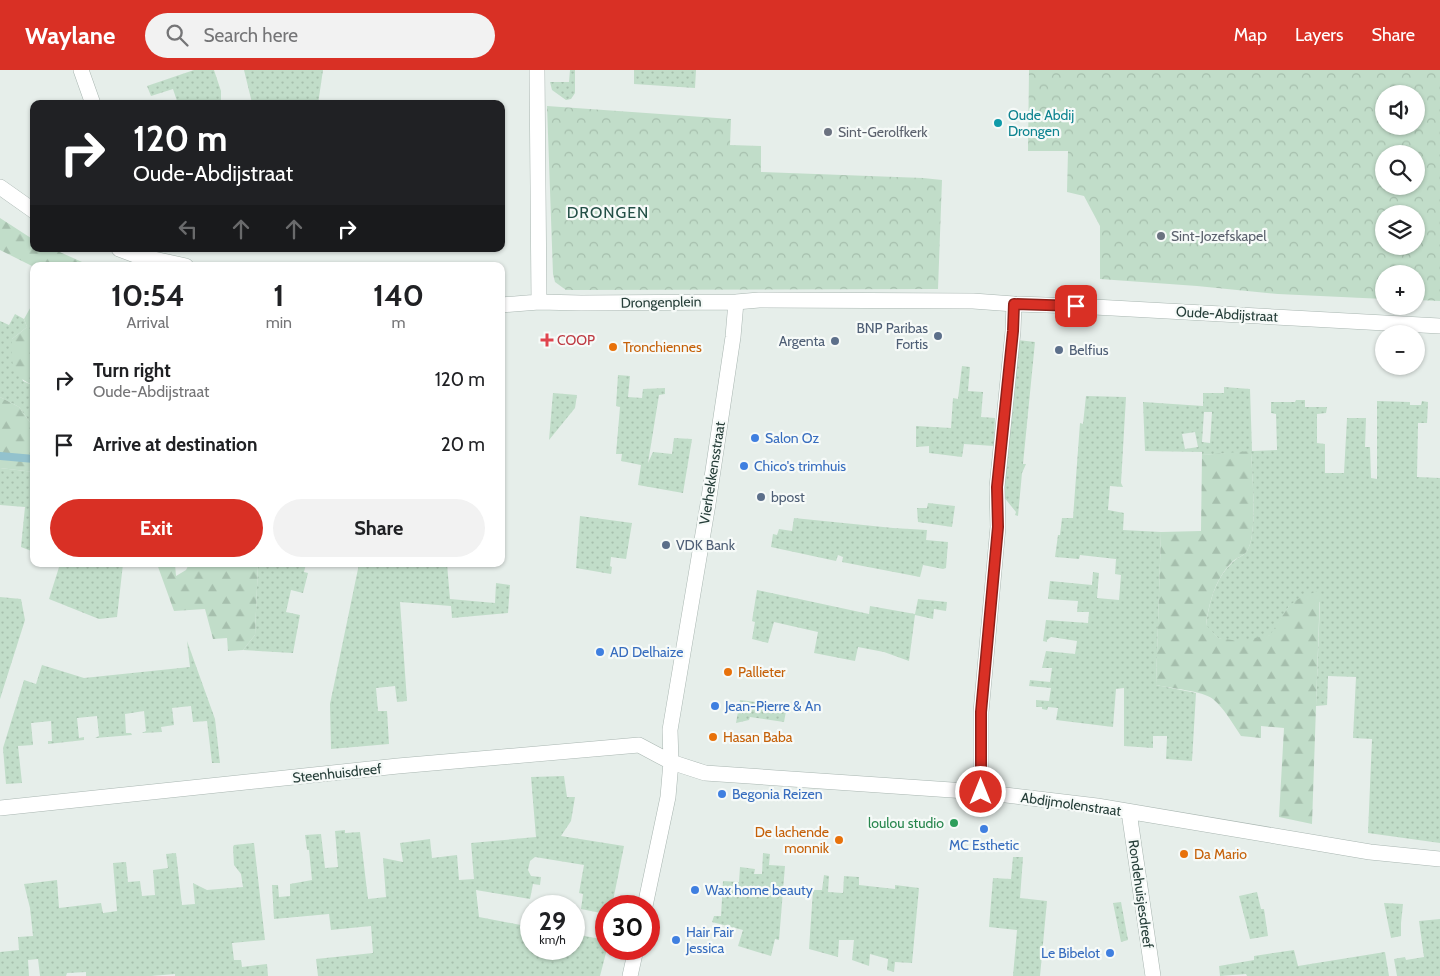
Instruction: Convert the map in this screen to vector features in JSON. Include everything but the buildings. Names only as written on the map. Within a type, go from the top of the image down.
[{"type":"street","points":[[81,70],[92,100]]},
{"type":"street","points":[[537,70],[539,302]]},
{"type":"street","points":[[0,187],[30,208]]},
{"type":"street","points":[[135,252],[171,262]]},
{"type":"street","name":"Drongenplein","points":[[505,305],[539,302],[736,302],[759,300],[952,300],[1014,304]]},
{"type":"street","name":"Vierhekkensstraat","points":[[647,895],[668,797],[671,762],[670,730],[709,494],[733,337],[736,302]]},
{"type":"street","points":[[981,792],[981,712],[998,527],[997,487],[1013,331],[1014,304]]},
{"type":"street","name":"Oude-Abdijstraat","points":[[1014,304],[1440,326]]},
{"type":"street","name":"Steenhuisdreef","points":[[0,808],[398,766],[639,745],[671,762]]},
{"type":"street","name":"Abdijmolenstraat","points":[[671,762],[706,774],[981,792],[1097,806],[1370,852],[1440,859]]},
{"type":"street","name":"Rondehuisjesdreef","points":[[1129,812],[1152,976]]},
{"type":"street","points":[[630,976],[634,960]]},
{"type":"green space","points":[[194,70],[214,70],[221,91],[221,100],[177,100],[173,89],[151,96],[147,86]]},
{"type":"green space","points":[[244,70],[323,70],[319,100],[251,100]]},
{"type":"green space","points":[[570,70],[575,70],[575,93],[571,99],[566,100],[552,90],[550,82],[569,82]]},
{"type":"green space","points":[[634,70],[696,70],[695,88],[634,84]]},
{"type":"green space","points":[[1029,70],[1440,70],[1440,301],[1425,300],[1425,265],[1375,265],[1375,299],[1278,294],[1100,279],[1100,226],[1084,196],[1067,192],[1068,151],[1028,151]]},
{"type":"green space","points":[[547,106],[731,119],[730,145],[761,146],[761,172],[942,180],[938,289],[566,290],[555,282],[553,274]]},
{"type":"green space","points":[[0,218],[30,237],[30,252],[60,252],[82,262],[30,262],[30,265],[0,250]]},
{"type":"green space","points":[[30,308],[30,384],[16,372],[12,361],[12,339],[27,327],[24,319]]},
{"type":"green space","points":[[15,314],[24,319],[27,327],[12,339],[23,381],[30,384],[30,422],[19,407],[0,397],[0,321],[9,325]]},
{"type":"green space","points":[[1018,340],[1035,342],[1023,464],[1026,464],[1022,473],[1018,516],[1015,515],[1016,512],[1003,496]]},
{"type":"green space","points":[[962,366],[970,367],[968,391],[983,392],[981,417],[995,418],[994,446],[964,444],[962,457],[929,453],[929,446],[916,447],[916,426],[951,428],[953,398],[958,399]]},
{"type":"green space","points":[[618,375],[630,376],[628,397],[642,398],[643,389],[665,388],[665,394],[659,395],[648,463],[653,452],[672,454],[674,438],[692,439],[683,493],[638,485],[641,465],[621,461],[622,454],[616,454],[620,407],[616,406]]},
{"type":"green space","points":[[1224,387],[1250,389],[1252,451],[1277,450],[1276,414],[1271,413],[1271,402],[1305,400],[1305,407],[1327,407],[1326,413],[1317,414],[1317,443],[1325,444],[1325,473],[1344,473],[1347,418],[1366,418],[1365,447],[1370,447],[1371,478],[1377,479],[1377,401],[1410,402],[1410,405],[1421,405],[1422,401],[1428,402],[1427,423],[1418,423],[1417,477],[1440,478],[1440,843],[1368,833],[1372,739],[1353,738],[1356,677],[1328,676],[1327,705],[1316,706],[1320,602],[1289,606],[1271,635],[1241,644],[1218,638],[1206,626],[1211,600],[1221,576],[1234,561],[1246,553],[1250,543],[1254,503],[1251,452],[1202,455],[1202,452],[1145,451],[1143,402],[1203,406],[1203,393],[1224,393]],"holes":[[[1204,412],[1212,412],[1210,443],[1202,442]],[[1195,432],[1198,447],[1185,449],[1182,434]]]},
{"type":"green space","points":[[553,393],[577,395],[575,408],[549,440]]},
{"type":"green space","points":[[1086,396],[1126,397],[1121,483],[1123,487],[1110,486],[1108,510],[1124,513],[1123,530],[1161,532],[1156,685],[1196,693],[1192,761],[1166,759],[1167,736],[1153,736],[1153,748],[1124,746],[1124,688],[1116,689],[1113,727],[1056,720],[1058,708],[1048,707],[1047,710],[1042,709],[1042,707],[1036,707],[1036,700],[1049,701],[1051,688],[1029,686],[1030,680],[1050,682],[1052,668],[1042,668],[1046,651],[1075,654],[1077,641],[1051,637],[1047,642],[1043,641],[1046,620],[1088,623],[1089,612],[1077,612],[1078,601],[1048,599],[1050,581],[1092,585],[1093,572],[1099,573],[1097,598],[1119,600],[1121,575],[1115,574],[1116,559],[1080,555],[1079,559],[1055,557],[1062,518],[1073,518],[1080,423],[1083,424]]},
{"type":"green space","points":[[0,397],[19,407],[30,422],[30,472],[0,468]]},
{"type":"green space","points":[[1251,451],[1254,503],[1250,543],[1246,553],[1232,562],[1221,576],[1211,600],[1206,625],[1218,638],[1239,641],[1270,635],[1289,606],[1298,599],[1320,590],[1312,824],[1279,817],[1284,728],[1261,726],[1261,738],[1241,736],[1225,711],[1208,696],[1156,685],[1161,532],[1201,531],[1202,455]]},
{"type":"green space","points":[[0,468],[30,472],[30,550],[21,547],[25,507],[0,505]]},
{"type":"green space","points":[[928,503],[955,506],[952,527],[918,522],[917,508],[927,508]]},
{"type":"green space","points":[[580,516],[632,523],[626,559],[611,557],[611,574],[576,568]]},
{"type":"green space","points":[[794,518],[927,530],[926,540],[948,542],[946,568],[923,565],[920,577],[842,562],[843,557],[838,555],[836,561],[771,547],[773,534],[777,535],[779,529],[792,531]]},
{"type":"green space","points":[[59,567],[123,567],[117,617],[99,619],[49,599]]},
{"type":"green space","points":[[158,567],[175,567],[176,576],[188,567],[258,567],[255,635],[243,650],[228,651],[227,638],[213,639],[205,609],[174,611]]},
{"type":"green space","points":[[258,567],[305,567],[304,572],[308,573],[303,593],[291,590],[286,612],[300,615],[293,653],[243,650],[255,635]]},
{"type":"green space","points":[[358,567],[447,567],[450,599],[495,603],[496,583],[510,585],[508,613],[452,618],[451,606],[400,602],[407,701],[397,702],[395,686],[376,688],[378,711],[387,711],[389,744],[331,749],[330,704]]},
{"type":"green space","points":[[757,590],[869,614],[870,606],[915,614],[918,599],[947,602],[946,611],[934,609],[933,619],[915,615],[909,661],[884,652],[858,647],[855,661],[814,653],[818,632],[774,622],[768,643],[752,639],[755,622],[752,621]]},
{"type":"green space","points":[[0,597],[21,599],[25,620],[0,699]]},
{"type":"green space","points":[[187,641],[215,719],[220,763],[212,763],[207,721],[193,722],[191,706],[172,708],[174,725],[161,727],[162,732],[142,733],[146,731],[144,711],[125,714],[126,733],[131,733],[132,735],[95,738],[99,736],[97,716],[77,718],[79,738],[84,737],[84,740],[48,744],[48,741],[52,741],[51,721],[31,723],[33,745],[18,746],[22,783],[6,784],[3,748],[24,680],[36,684],[42,665],[84,678],[190,667]]},
{"type":"green space","points":[[740,700],[787,706],[784,722],[750,717],[749,720],[736,723]]},
{"type":"green space","points":[[564,776],[567,797],[575,797],[571,821],[561,836],[624,846],[614,895],[595,895],[595,912],[585,910],[585,895],[579,893],[584,865],[535,857],[530,861],[528,870],[531,876],[541,877],[540,885],[533,884],[531,895],[520,895],[520,897],[476,890],[479,917],[520,925],[520,960],[585,960],[585,936],[595,938],[595,960],[604,960],[600,976],[318,976],[316,959],[373,953],[371,926],[331,930],[329,914],[274,919],[272,885],[278,885],[279,897],[290,896],[290,884],[312,880],[309,850],[307,850],[305,835],[321,834],[325,868],[338,867],[335,831],[345,830],[345,833],[360,832],[368,899],[386,897],[383,858],[403,862],[400,843],[430,839],[432,858],[457,855],[459,880],[474,879],[471,843],[536,837],[531,777]]},
{"type":"green space","points":[[254,843],[265,940],[232,943],[234,960],[241,960],[242,967],[267,964],[268,976],[175,976],[175,974],[86,976],[86,972],[67,973],[66,976],[40,976],[38,959],[28,960],[29,976],[0,976],[0,952],[19,950],[18,937],[33,936],[30,908],[24,884],[57,880],[59,908],[101,903],[103,913],[117,911],[113,863],[126,862],[128,882],[140,881],[142,896],[155,895],[153,870],[168,868],[166,854],[176,853],[182,905],[195,904],[193,883],[207,890],[243,887],[241,874],[234,865],[233,847],[234,845]]},
{"type":"green space","points":[[763,853],[770,854],[769,865],[785,866],[779,940],[775,939],[771,956],[738,946],[743,930],[712,922],[714,916],[721,916],[723,881],[739,882],[740,867],[755,869],[754,874],[762,874]]},
{"type":"green space","points":[[1013,857],[1023,857],[1020,898],[1047,901],[1040,976],[1013,976],[1017,930],[989,927],[993,878],[1011,879]]},
{"type":"green space","points":[[824,875],[829,876],[828,892],[843,893],[844,876],[859,877],[859,885],[895,889],[895,885],[919,888],[912,963],[895,962],[894,972],[887,970],[888,959],[870,954],[869,966],[852,960],[854,940],[839,940],[838,957],[809,949],[813,890],[822,890]]},
{"type":"green space","points":[[1257,892],[1261,909],[1264,909],[1268,936],[1250,939],[1239,896]]},
{"type":"green space","points":[[1121,902],[1128,940],[1121,942],[1113,903]]},
{"type":"green space","points":[[1384,903],[1403,904],[1401,936],[1391,938]]},
{"type":"green space","points":[[1440,919],[1440,976],[1397,976],[1394,959],[1405,957],[1406,960],[1424,957],[1419,921]]},
{"type":"green space","points":[[1294,950],[1298,966],[1385,952],[1389,976],[1247,976],[1246,974],[1220,976],[1219,966],[1254,960],[1254,956]]},
{"type":"waterway","points":[[0,456],[30,459]]},
{"type":"place","name":"Oude Abdij Drongen","points":[[998,123]]},
{"type":"place","name":"Sint-Gerolfkerk","points":[[828,132]]},
{"type":"place","name":"Sint-Jozefskapel","points":[[1161,236]]},
{"type":"place","name":"BNP Paribas Fortis","points":[[938,336]]},
{"type":"place","name":"COOP","points":[[547,340]]},
{"type":"place","name":"Argenta","points":[[835,341]]},
{"type":"place","name":"Tronchiennes","points":[[613,347]]},
{"type":"place","name":"Belfius","points":[[1059,350]]},
{"type":"place","name":"Salon Oz","points":[[755,438]]},
{"type":"place","name":"Chico's trimhuis","points":[[744,466]]},
{"type":"place","name":"bpost","points":[[761,497]]},
{"type":"place","name":"VDK Bank","points":[[666,545]]},
{"type":"place","name":"AD Delhaize","points":[[600,652]]},
{"type":"place","name":"Pallieter","points":[[728,672]]},
{"type":"place","name":"Jean-Pierre & An","points":[[715,706]]},
{"type":"place","name":"Hasan Baba","points":[[713,737]]},
{"type":"place","name":"Begonia Reizen","points":[[722,794]]},
{"type":"place","name":"loulou studio","points":[[954,823]]},
{"type":"place","name":"MC Esthetic","points":[[984,829]]},
{"type":"place","name":"De lachende monnik","points":[[839,840]]},
{"type":"place","name":"Da Mario","points":[[1184,854]]},
{"type":"place","name":"Wax home beauty","points":[[695,890]]},
{"type":"place","name":"Hair Fair Jessica","points":[[676,940]]},
{"type":"place","name":"Le Bibelot","points":[[1110,953]]},
{"type":"district","name":"DRONGEN","points":[[608,212]]},
{"type":"route","points":[[981,792],[981,712],[998,527],[997,487],[1013,331],[1014,304],[1076,306]]}]
